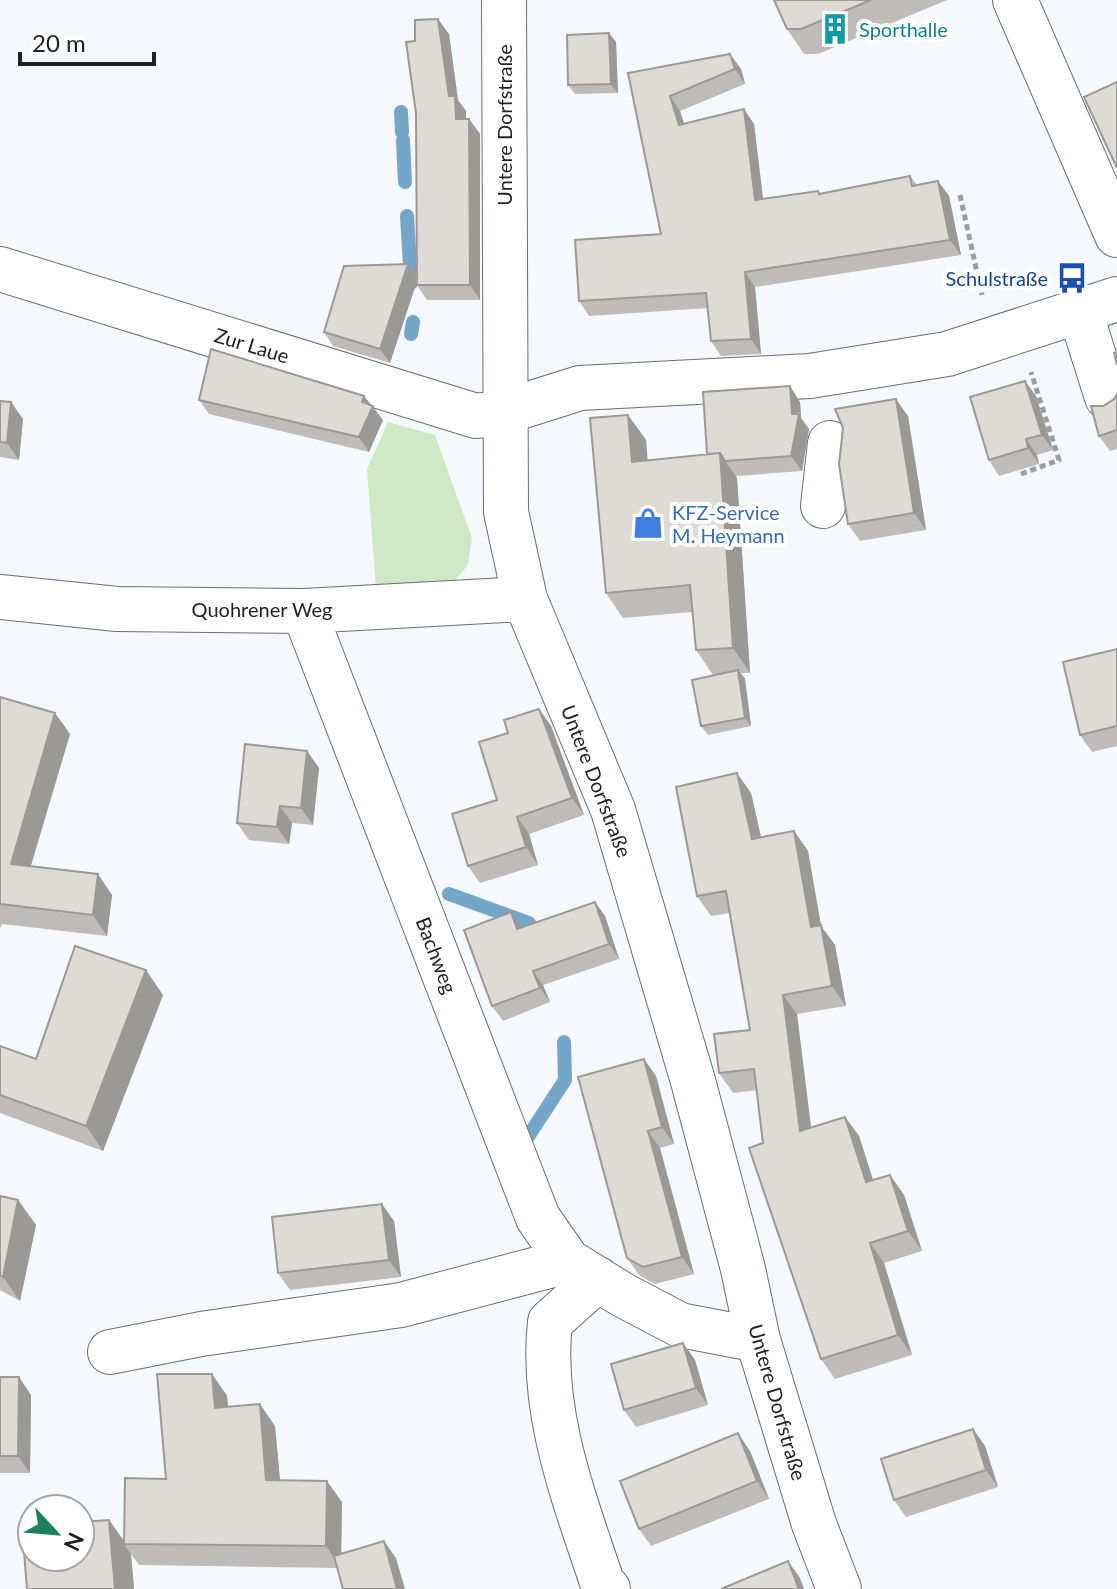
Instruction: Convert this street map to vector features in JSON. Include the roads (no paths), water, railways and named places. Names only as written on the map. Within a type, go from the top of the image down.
[{"type":"street","name":"Untere Dorfstraße","points":[[504,0],[506,512],[525,599],[613,810],[693,1081],[743,1269],[758,1340],[814,1524],[839,1589]]},
{"type":"street","points":[[1015,0],[1117,235]]},
{"type":"street","name":"Zur Laue","points":[[0,269],[476,416],[504,412]]},
{"type":"street","points":[[504,412],[580,388],[828,373],[947,354],[1098,306],[1107,397]]},
{"type":"street","points":[[823,506],[829,436],[828,373]]},
{"type":"street","name":"Quohrener Weg","points":[[0,597],[117,609],[304,611],[525,599]]},
{"type":"street","name":"Bachweg","points":[[304,611],[357,739],[502,1132],[538,1218],[583,1270],[680,1325],[758,1340]]},
{"type":"street","points":[[110,1352],[201,1334],[401,1305],[583,1270]]},
{"type":"street","points":[[583,1270],[550,1322],[547,1349],[559,1454],[605,1585]]},
{"type":"waterway","points":[[401,112],[402,132]]},
{"type":"waterway","points":[[403,140],[405,182]]},
{"type":"waterway","points":[[407,216],[411,283]]},
{"type":"waterway","points":[[411,334],[413,322]]},
{"type":"waterway","points":[[449,894],[529,923],[535,941]]},
{"type":"waterway","points":[[520,1149],[565,1080],[564,1042]]},
{"type":"place","name":"Sporthalle","points":[[835,29]]},
{"type":"place","name":"Schulstraße","points":[[1072,278]]},
{"type":"place","name":"KFZ-Service M. Heymann","points":[[648,523]]}]
